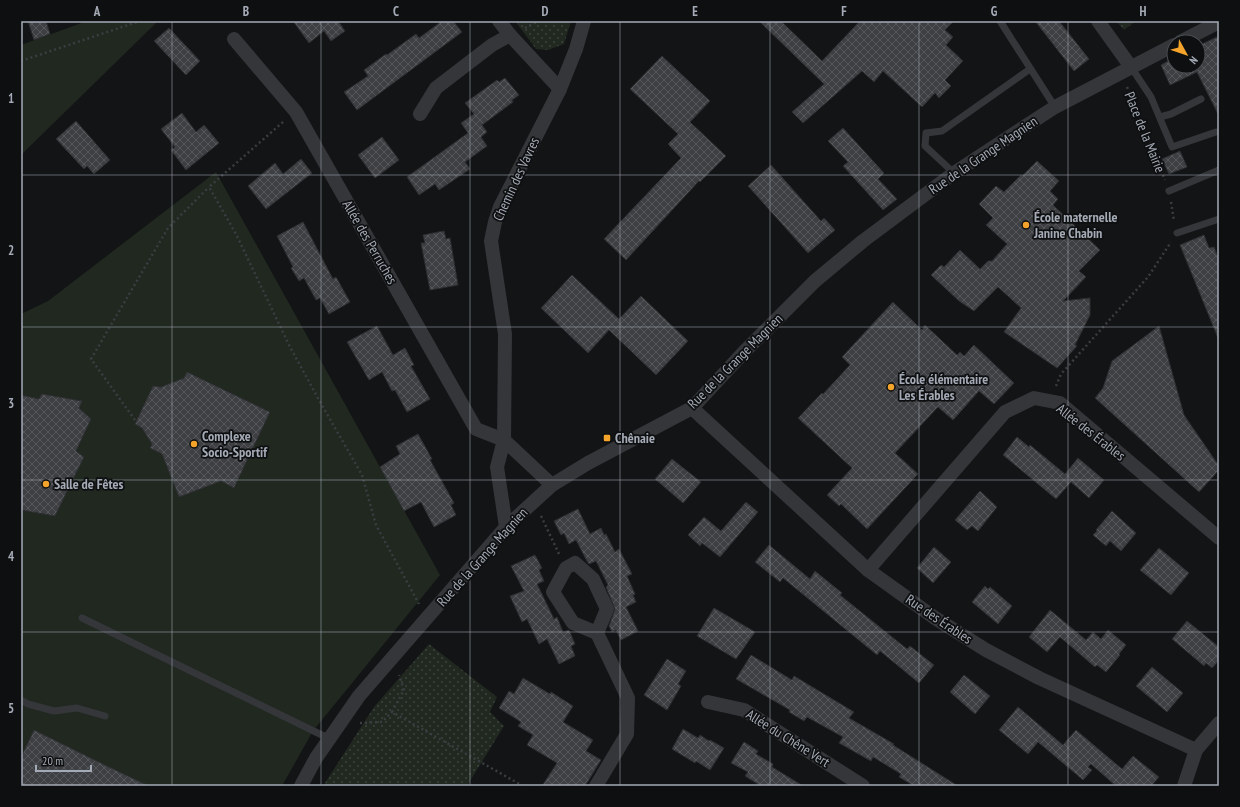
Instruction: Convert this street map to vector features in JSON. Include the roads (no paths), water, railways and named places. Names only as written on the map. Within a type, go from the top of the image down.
[{"type":"street","points":[[499,21],[560,89]]},
{"type":"street","name":"Chemin des Vavres","points":[[506,528],[497,467],[504,440],[505,334],[491,241],[500,207],[560,89],[576,49],[584,21]]},
{"type":"street","points":[[1098,21],[1126,70]]},
{"type":"street","points":[[1196,34],[1219,22]]},
{"type":"street","points":[[420,114],[436,88],[492,45],[510,35]]},
{"type":"street","name":"Allée des Perruches","points":[[234,39],[296,112],[476,429],[504,440]]},
{"type":"street","name":"Rue de la Grange Magnien","points":[[302,786],[316,758],[359,696],[506,528],[534,501],[552,486],[594,460],[692,408],[744,352],[815,281],[863,241],[954,173],[1055,107],[1166,49]]},
{"type":"street","name":"Allée des Érables","points":[[868,570],[1005,412],[1034,398],[1060,403],[1219,538]]},
{"type":"street","name":"Rue des Érables","points":[[692,408],[868,570],[935,618],[986,650],[1039,678],[1196,750]]},
{"type":"street","points":[[504,440],[552,486]]},
{"type":"street","points":[[596,786],[627,734],[628,698],[597,633],[573,623],[553,592],[566,568],[575,563],[593,579],[607,609],[597,633]]},
{"type":"street","name":"Allée du Chêne Vert","points":[[708,702],[744,710],[863,786]]},
{"type":"street","points":[[1184,786],[1196,750],[1219,723]]},
{"type":"lane","points":[[1000,21],[1055,107]]},
{"type":"lane","points":[[954,173],[925,146],[926,133],[942,131],[1030,69]]},
{"type":"lane","points":[[1126,70],[1151,97],[1172,147],[1216,132]]},
{"type":"lane","points":[[1160,118],[1202,99]]},
{"type":"lane","name":"Place de la Mairie","points":[[1169,191],[1219,171]]},
{"type":"lane","points":[[1177,233],[1219,219]]},
{"type":"lane","points":[[82,618],[330,739]]},
{"type":"lane","points":[[21,700],[28,704],[54,711],[77,708],[105,716]]},
{"type":"place","name":"École maternelle Janine Chabin","points":[[1026,225]]},
{"type":"place","name":"École élémentaire Les Érables","points":[[891,387]]},
{"type":"place","name":"Chênaie","points":[[607,438]]},
{"type":"place","name":"Complexe Socio-Sportif","points":[[194,444]]},
{"type":"place","name":"Salle de Fêtes","points":[[46,484]]}]
